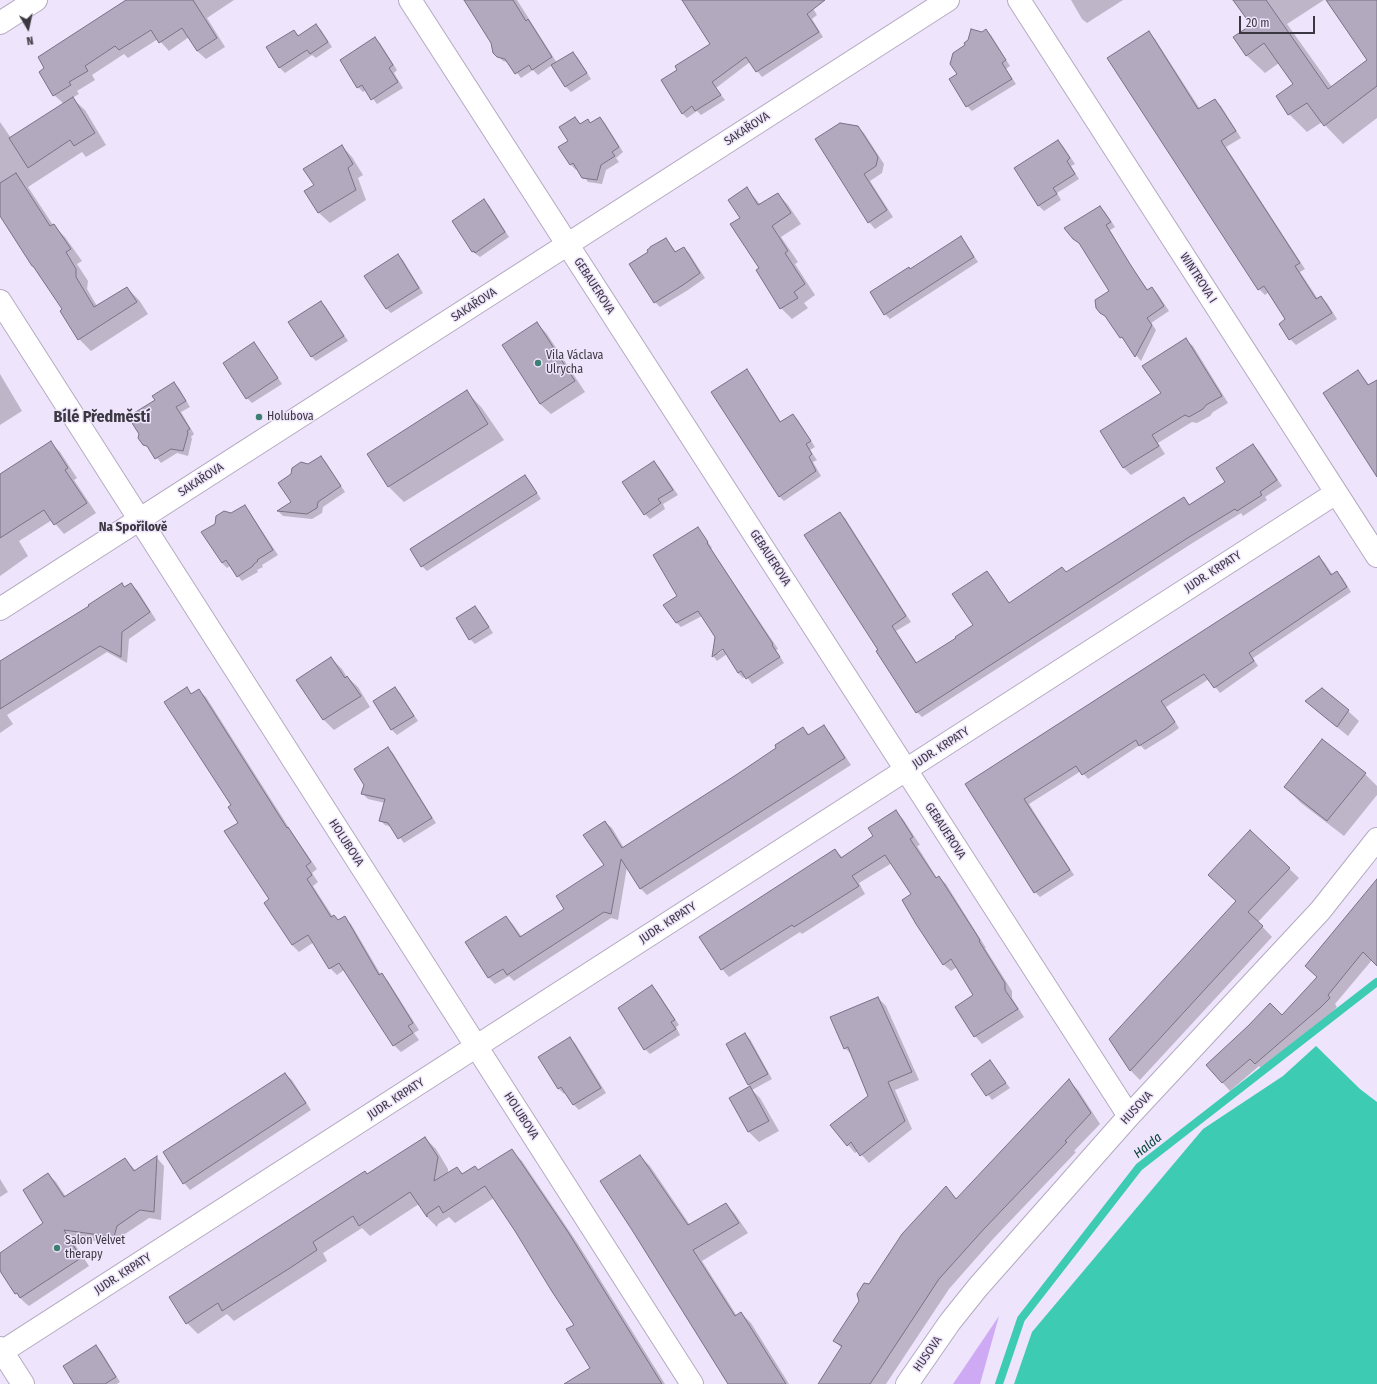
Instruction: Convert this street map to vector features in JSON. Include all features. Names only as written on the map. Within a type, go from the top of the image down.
[{"type":"street","points":[[0,23],[36,0]]},
{"type":"street","name":"GEBAUEROVA","points":[[410,0],[1129,1116]]},
{"type":"street","name":"SAKAŘOVA","points":[[0,609],[948,0]]},
{"type":"street","name":"WINTROVA I","points":[[1019,0],[1377,556]]},
{"type":"street","name":"HOLUBOVA","points":[[0,301],[692,1384]]},
{"type":"street","name":"JUDR. KRPATY","points":[[1,1351],[1336,493]]},
{"type":"street","name":"HUSOVA","points":[[907,1384],[950,1322],[978,1287],[1129,1116],[1320,911],[1377,839]]},
{"type":"street","points":[[1,1351],[23,1384]]},
{"type":"shaded area","points":[[1316,1046],[1360,1089],[1377,1102],[1377,1384],[1014,1384],[1032,1332],[1203,1129],[1283,1076]]},
{"type":"shaded area","points":[[999,1316],[980,1384],[953,1384]]},
{"type":"building","points":[[126,0],[193,0],[217,38],[197,51],[182,28],[159,43],[151,30],[119,50],[115,46],[85,66],[88,71],[69,82],[71,85],[53,96],[39,72],[44,68],[38,57]]},
{"type":"building","points":[[464,0],[513,0],[526,21],[528,19],[552,57],[532,70],[529,65],[515,74],[505,59],[497,57],[493,53],[491,43]]},
{"type":"building","points":[[682,0],[825,0],[807,14],[819,32],[756,72],[746,57],[712,82],[721,95],[695,111],[692,106],[682,114],[661,80],[677,70],[675,66],[710,44]]},
{"type":"building","points":[[1233,0],[1266,0],[1328,89],[1367,60],[1326,0],[1377,0],[1377,86],[1324,126],[1307,103],[1288,115],[1276,96],[1293,84],[1264,43],[1246,56],[1233,37],[1251,25]]},
{"type":"building","points":[[316,24],[328,42],[310,54],[307,50],[279,68],[266,47],[294,30],[298,36]]},
{"type":"building","points":[[971,29],[982,32],[986,29],[1006,60],[1002,63],[1012,79],[966,107],[949,79],[957,74],[950,64],[953,53],[965,45],[964,43],[968,40]]},
{"type":"building","points":[[1149,31],[1198,109],[1215,99],[1236,131],[1221,141],[1300,263],[1295,266],[1316,299],[1321,296],[1332,313],[1289,340],[1279,324],[1285,319],[1264,286],[1258,290],[1107,58]]},
{"type":"building","points":[[375,37],[393,65],[389,68],[398,82],[371,100],[362,85],[357,88],[340,60]]},
{"type":"building","points":[[573,52],[587,73],[565,87],[551,65]]},
{"type":"building","points":[[73,97],[95,133],[74,146],[70,140],[28,168],[9,138]]},
{"type":"building","points":[[575,117],[580,124],[588,119],[590,123],[600,117],[619,147],[612,152],[615,156],[601,165],[597,180],[582,178],[573,163],[570,165],[558,147],[568,141],[559,127]]},
{"type":"building","points":[[840,123],[858,126],[878,157],[876,166],[864,174],[887,210],[868,223],[815,139]]},
{"type":"building","points":[[1058,140],[1070,158],[1067,161],[1075,174],[1053,188],[1057,194],[1038,206],[1014,168]]},
{"type":"building","points":[[342,145],[353,164],[348,168],[356,190],[318,213],[304,191],[314,185],[303,169]]},
{"type":"building","points":[[16,173],[50,226],[54,224],[71,249],[66,252],[76,269],[76,277],[94,307],[127,287],[137,302],[78,340],[60,311],[62,309],[0,216],[0,183]]},
{"type":"building","points":[[747,187],[758,205],[778,193],[791,213],[772,226],[788,251],[785,253],[805,284],[794,292],[798,298],[780,309],[756,270],[759,268],[730,224],[740,218],[728,200]]},
{"type":"building","points":[[484,199],[505,232],[475,253],[474,251],[472,252],[452,221]]},
{"type":"building","points":[[1100,206],[1111,222],[1106,225],[1130,264],[1147,290],[1152,287],[1164,306],[1147,318],[1152,325],[1135,357],[1122,337],[1120,338],[1105,316],[1096,308],[1095,300],[1109,291],[1079,243],[1073,239],[1064,228]]},
{"type":"building","points":[[961,236],[974,257],[884,315],[870,292],[909,267],[910,269]]},
{"type":"building","points":[[666,238],[675,252],[684,247],[700,273],[654,303],[629,264],[648,252],[647,250],[650,247]]},
{"type":"building","points":[[398,254],[419,288],[386,309],[364,276]]},
{"type":"building","points":[[321,301],[344,336],[311,357],[288,322]]},
{"type":"building","name":"Vila Václava Ulrycha","points":[[537,322],[575,381],[540,404],[502,345]]},
{"type":"building","points":[[1186,338],[1222,396],[1189,417],[1185,415],[1152,435],[1159,446],[1123,468],[1100,431],[1161,393],[1142,366]]},
{"type":"building","points":[[254,342],[278,378],[246,399],[223,363]]},
{"type":"building","points":[[747,369],[780,422],[793,414],[811,441],[806,444],[812,454],[809,457],[816,471],[779,497],[711,392]]},
{"type":"building","points":[[1358,370],[1368,385],[1377,380],[1377,477],[1323,393]]},
{"type":"building","points":[[174,382],[186,401],[176,407],[190,429],[187,431],[188,433],[183,451],[171,449],[155,459],[147,446],[143,445],[138,438],[139,434],[132,423],[134,413],[155,400],[152,396]]},
{"type":"building","points":[[467,390],[488,424],[388,487],[367,454]]},
{"type":"building","points":[[51,441],[68,468],[65,470],[87,503],[54,525],[44,510],[0,538],[0,474]]},
{"type":"building","points":[[1253,444],[1277,480],[1260,492],[1262,495],[1237,511],[1235,509],[1186,539],[916,713],[876,651],[878,650],[804,535],[840,512],[906,616],[892,626],[916,663],[956,638],[955,637],[973,625],[952,594],[987,571],[1009,603],[1062,567],[1066,572],[1184,497],[1189,505],[1225,482],[1216,468]]},
{"type":"building","points":[[321,456],[341,486],[318,502],[317,508],[307,514],[277,511],[291,502],[278,483],[291,474],[292,468],[301,462],[308,464]]},
{"type":"building","points":[[654,461],[673,490],[658,499],[661,503],[644,515],[622,482]]},
{"type":"building","points":[[525,475],[537,493],[421,567],[410,549]]},
{"type":"building","points":[[245,505],[273,550],[257,560],[258,561],[253,566],[237,577],[226,560],[222,563],[201,532],[215,524],[216,516],[224,511],[231,513]]},
{"type":"building","points":[[698,527],[780,657],[746,679],[741,671],[738,673],[723,649],[712,657],[715,637],[698,611],[676,623],[663,605],[677,596],[653,555]]},
{"type":"building","points":[[1319,556],[1331,575],[1337,571],[1347,587],[1249,653],[1254,661],[1214,688],[1204,674],[1161,701],[1175,722],[1166,729],[1139,746],[1136,740],[1082,775],[1076,766],[1024,799],[1070,870],[1034,893],[965,784]]},
{"type":"building","points":[[122,583],[124,587],[131,583],[150,612],[122,632],[121,657],[100,646],[0,709],[0,661],[89,606],[88,605]]},
{"type":"building","points":[[475,606],[489,627],[469,640],[456,618]]},
{"type":"building","points":[[331,657],[345,678],[347,676],[361,696],[323,720],[296,680]]},
{"type":"building","points":[[187,687],[191,694],[199,689],[287,828],[288,827],[311,862],[306,866],[312,875],[307,879],[331,917],[334,915],[338,920],[345,916],[379,975],[382,973],[413,1023],[408,1026],[413,1033],[393,1046],[339,963],[329,969],[308,935],[292,945],[264,903],[269,899],[224,831],[238,823],[228,807],[231,805],[164,702]]},
{"type":"building","points":[[395,687],[414,716],[391,730],[373,701]]},
{"type":"building","points":[[1322,688],[1349,710],[1337,727],[1305,701]]},
{"type":"building","points":[[824,725],[845,758],[640,889],[621,859],[611,914],[604,912],[507,975],[503,969],[488,978],[465,942],[506,916],[520,937],[564,909],[556,896],[604,865],[583,835],[605,821],[622,848],[736,775],[776,748],[775,745],[803,727],[808,735]]},
{"type":"building","points":[[1322,739],[1366,773],[1327,821],[1284,787]]},
{"type":"building","points":[[388,747],[432,818],[398,839],[388,823],[379,821],[385,799],[361,794],[364,785],[354,769]]},
{"type":"building","points":[[896,810],[913,837],[910,839],[936,878],[939,876],[980,940],[979,941],[1005,983],[1005,990],[1018,1009],[974,1037],[955,1007],[973,995],[951,959],[943,965],[916,924],[902,900],[911,894],[885,855],[852,876],[859,886],[794,927],[792,925],[721,970],[699,937],[835,849],[841,858],[873,836],[868,828]]},
{"type":"building","points":[[1250,830],[1290,868],[1248,912],[1263,926],[1130,1071],[1109,1039],[1236,901],[1208,875]]},
{"type":"building","points":[[1377,879],[1377,966],[1363,952],[1328,995],[1330,998],[1320,1008],[1255,1064],[1250,1059],[1222,1083],[1206,1065],[1248,1026],[1270,1003],[1282,1015],[1317,977],[1305,966]]},
{"type":"building","points":[[652,985],[675,1020],[671,1022],[676,1029],[644,1050],[618,1008]]},
{"type":"building","points":[[878,997],[912,1072],[888,1082],[905,1121],[860,1156],[851,1142],[847,1146],[830,1125],[868,1096],[848,1047],[844,1049],[830,1017]]},
{"type":"building","points":[[745,1033],[768,1074],[748,1085],[726,1044]]},
{"type":"building","points":[[570,1037],[601,1088],[573,1105],[561,1087],[558,1089],[538,1057]]},
{"type":"building","points":[[990,1060],[1006,1083],[986,1096],[971,1074]]},
{"type":"building","points":[[285,1073],[306,1103],[183,1184],[163,1152]]},
{"type":"building","points":[[1069,1079],[1091,1113],[1065,1141],[1067,1142],[983,1230],[939,1279],[870,1384],[818,1384],[842,1346],[833,1341],[859,1301],[857,1294],[864,1283],[869,1284],[902,1234],[946,1186],[956,1199]]},
{"type":"building","points":[[750,1086],[769,1121],[748,1132],[729,1098]]},
{"type":"building","points":[[425,1137],[438,1157],[434,1181],[457,1167],[462,1174],[475,1166],[478,1170],[512,1149],[568,1232],[662,1384],[564,1384],[590,1368],[566,1329],[574,1325],[485,1186],[443,1213],[439,1206],[427,1214],[427,1217],[410,1192],[359,1226],[353,1216],[313,1242],[317,1250],[290,1268],[222,1311],[218,1303],[186,1324],[169,1297],[365,1171],[367,1174]]},
{"type":"building","points":[[640,1155],[688,1225],[726,1203],[739,1223],[693,1250],[735,1316],[741,1312],[786,1384],[728,1384],[600,1181]]},
{"type":"building","points":[[157,1156],[154,1212],[140,1210],[117,1226],[114,1237],[64,1230],[81,1258],[20,1298],[17,1293],[15,1294],[0,1271],[0,1253],[43,1223],[23,1190],[48,1173],[64,1197],[125,1158],[134,1171]]},
{"type":"building","points":[[96,1345],[116,1377],[105,1384],[74,1384],[63,1366]]},
{"type":"waterway","name":"Halda","points":[[999,1384],[1021,1319],[1139,1167],[1377,982]]},
{"type":"place","name":"Vila Václava Ulrycha","points":[[538,363]]},
{"type":"place","name":"Holubova","points":[[259,417]]},
{"type":"place","name":"Salon Velvet therapy","points":[[57,1248]]},
{"type":"district","name":"Bílé Předměstí","points":[[102,418]]},
{"type":"district","name":"Na Spořilově","points":[[133,527]]}]
